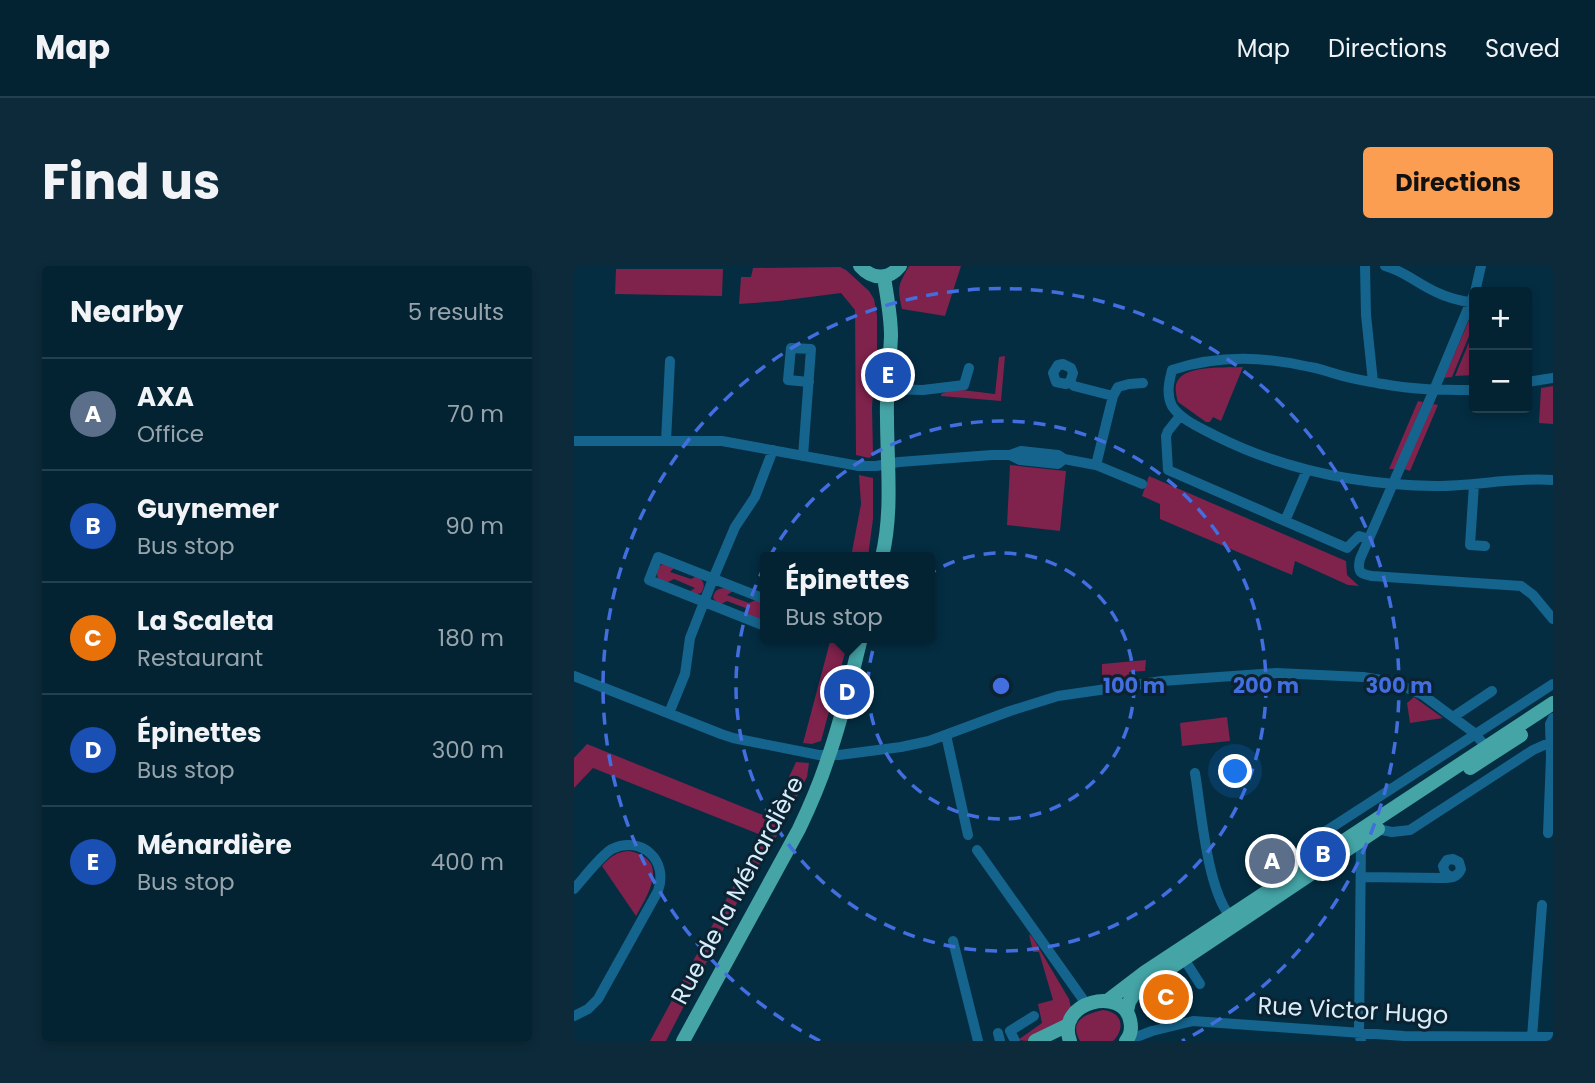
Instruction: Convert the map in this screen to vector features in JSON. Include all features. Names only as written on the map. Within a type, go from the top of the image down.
[{"type":"main road","points":[[860,266],[870,275],[884,277],[891,275],[900,266]]},
{"type":"main road","points":[[883,552],[887,525],[887,389],[891,335],[884,277]]},
{"type":"main road","name":"Rue de la Ménardière","points":[[683,1041],[799,829],[829,756],[860,643]]},
{"type":"main road","points":[[1070,1041],[1068,1026],[1076,1010],[1107,1001],[1145,972],[1485,745],[1553,703]]},
{"type":"main road","points":[[1126,1041],[1130,1034],[1129,1002],[1136,991],[1377,830],[1485,745],[1553,716]]},
{"type":"main road","points":[[1107,1001],[1117,1004],[1129,1018]]},
{"type":"main road","points":[[1035,1041],[1068,1026]]},
{"type":"street","points":[[1365,266],[1366,315],[1373,382]]},
{"type":"street","points":[[1385,266],[1394,268],[1436,292],[1469,297]]},
{"type":"street","points":[[1476,287],[1481,266]]},
{"type":"street","points":[[1469,307],[1358,567],[1364,575],[1372,576],[1521,586],[1533,595],[1553,620]]},
{"type":"street","points":[[1469,390],[1434,390],[1373,382],[1272,360],[1237,358],[1190,364],[1172,370],[1168,393],[1180,416],[1200,428],[1242,449],[1307,470],[1340,477],[1439,486],[1528,478],[1553,480]]},
{"type":"street","points":[[666,440],[670,361]]},
{"type":"street","points":[[887,389],[923,390],[964,385],[969,368]]},
{"type":"street","points":[[1532,381],[1553,378]]},
{"type":"street","points":[[803,456],[809,382]]},
{"type":"street","points":[[1070,382],[1074,386],[1113,397]]},
{"type":"street","points":[[1096,465],[1118,387],[1143,383]]},
{"type":"street","points":[[1180,416],[1166,436],[1168,470],[1347,548],[1359,537],[1369,539]]},
{"type":"street","points":[[574,441],[722,441],[859,466],[992,454],[1058,464],[1064,459],[1096,465],[1142,484]]},
{"type":"street","points":[[668,713],[685,674],[690,638],[713,579],[735,527],[755,497],[773,450]]},
{"type":"street","points":[[1285,521],[1307,470]]},
{"type":"street","points":[[1474,484],[1470,545],[1485,546]]},
{"type":"street","points":[[760,597],[658,557],[649,580],[760,624]]},
{"type":"street","points":[[574,676],[733,738],[829,756],[929,741],[1058,696],[1162,681],[1276,673],[1363,677],[1393,682],[1423,695],[1485,745],[1553,684]]},
{"type":"street","points":[[1453,717],[1492,691]]},
{"type":"street","points":[[1548,833],[1550,724],[1553,716]]},
{"type":"street","points":[[946,734],[968,835]]},
{"type":"street","points":[[1377,830],[1410,830],[1534,750],[1551,742]]},
{"type":"street","points":[[1195,773],[1215,889],[1230,916]]},
{"type":"street","points":[[1360,1037],[1361,841]]},
{"type":"street","points":[[574,889],[608,851],[619,846],[638,847],[649,852],[660,867],[658,891],[598,999],[588,1009],[574,1016]]},
{"type":"street","points":[[977,850],[1087,1005]]},
{"type":"street","points":[[1361,877],[1451,877]]},
{"type":"street","points":[[1532,1037],[1542,905]]},
{"type":"street","points":[[953,941],[978,1041]]},
{"type":"street","points":[[1184,958],[1200,984]]},
{"type":"street","points":[[1015,1041],[1010,1031],[1034,1016]]},
{"type":"street","points":[[1129,1018],[1143,1030],[1152,1031]]},
{"type":"street","name":"Rue Victor Hugo","points":[[1126,1041],[1152,1031],[1193,1021],[1360,1037],[1553,1037]]},
{"type":"shaded area","points":[[909,266],[961,266],[945,316],[902,309],[900,286]]},
{"type":"shaded area","points":[[840,267],[869,291],[874,299],[877,315],[872,407],[873,453],[869,458],[856,455],[855,310],[841,293],[739,304],[741,277],[751,277],[753,268]]},
{"type":"shaded area","points":[[616,269],[723,269],[722,296],[615,294]]},
{"type":"shaded area","points":[[1469,320],[1469,336],[1452,377],[1444,378]]},
{"type":"shaded area","points":[[1469,342],[1469,375],[1455,376]]},
{"type":"shaded area","points":[[1005,356],[1001,401],[941,396],[954,389],[995,394],[999,357]]},
{"type":"shaded area","points":[[1243,367],[1221,421],[1213,417],[1210,422],[1206,422],[1178,402],[1176,385],[1183,375],[1208,368]]},
{"type":"shaded area","points":[[1553,386],[1553,424],[1539,423],[1541,388]]},
{"type":"shaded area","points":[[1418,401],[1423,402],[1395,469],[1389,469]]},
{"type":"shaded area","points":[[1433,404],[1438,405],[1410,471],[1404,469]]},
{"type":"shaded area","points":[[1010,465],[1066,471],[1060,531],[1007,525]]},
{"type":"shaded area","points":[[859,475],[873,478],[873,519],[869,552],[852,552],[861,504]]},
{"type":"shaded area","points":[[1149,476],[1346,561],[1347,575],[1359,586],[1348,585],[1295,561],[1292,575],[1160,519],[1160,504],[1142,496]]},
{"type":"shaded area","points":[[664,563],[676,566],[670,572],[691,579],[697,576],[704,585],[701,593],[687,593],[695,588],[674,579],[664,584],[656,574]]},
{"type":"shaded area","points":[[719,589],[733,591],[727,595],[749,603],[760,600],[760,622],[743,613],[748,609],[727,601],[719,605],[713,596]]},
{"type":"shaded area","points":[[830,643],[848,643],[821,741],[803,743]]},
{"type":"shaded area","points":[[1146,660],[1145,671],[1129,672],[1129,679],[1102,682],[1102,664]]},
{"type":"shaded area","points":[[1414,697],[1443,718],[1410,723],[1407,703]]},
{"type":"shaded area","points":[[1227,717],[1230,741],[1182,746],[1180,723]]},
{"type":"shaded area","points":[[587,744],[770,818],[796,762],[809,763],[807,777],[774,841],[744,889],[666,1041],[650,1041],[761,835],[593,768],[574,788],[574,758]]},
{"type":"shaded area","points":[[629,851],[642,855],[653,869],[650,887],[636,916],[602,866],[620,852]]},
{"type":"shaded area","points":[[1029,934],[1069,999],[1071,1008],[1064,1020],[1027,1041],[1018,1040],[1042,1023],[1038,1004],[1053,1000],[1039,952],[1033,952]]},
{"type":"shaded area","points":[[1103,1010],[1118,1017],[1121,1026],[1117,1036],[1113,1041],[1080,1041],[1076,1028],[1078,1023],[1085,1016]]},
{"type":"place","name":"Ménardière","points":[[888,375]]},
{"type":"place","name":"Épinettes","points":[[847,692]]},
{"type":"place","name":"Guynemer","points":[[1323,854]]},
{"type":"place","name":"AXA","points":[[1272,861]]},
{"type":"place","name":"La Scaleta","points":[[1166,997]]}]
